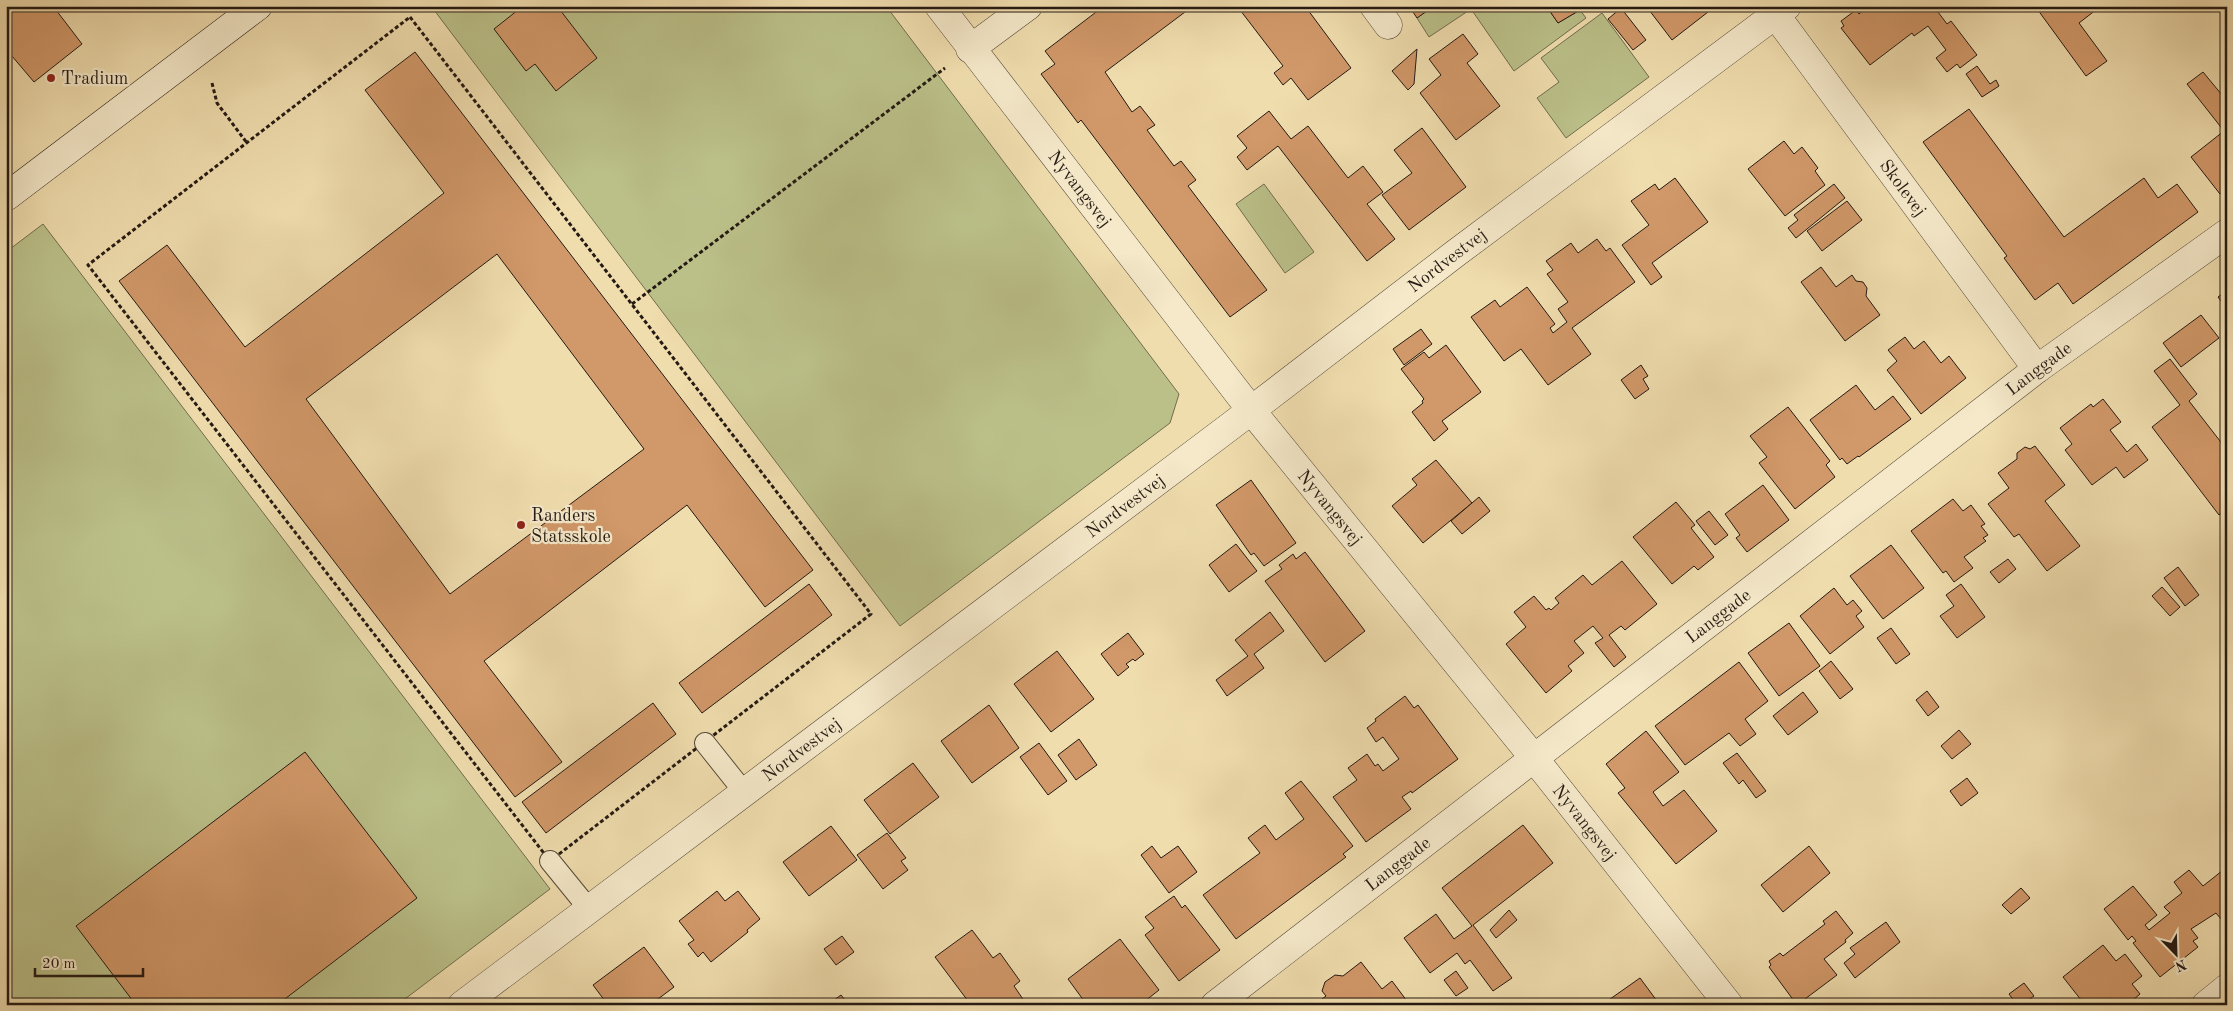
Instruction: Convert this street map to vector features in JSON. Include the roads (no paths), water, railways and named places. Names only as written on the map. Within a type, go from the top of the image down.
[{"type":"street","name":"Nyvangsvej","points":[[938,6],[1251,410],[1534,758],[1729,1005]]},
{"type":"street","points":[[970,49],[1028,6]]},
{"type":"street","points":[[6,197],[203,48],[248,9]]},
{"type":"street","name":"Skolevej","points":[[1777,9],[2038,369]]},
{"type":"street","name":"Nordvestvej","points":[[462,1005],[1251,410],[1777,9]]},
{"type":"street","name":"Langgade","points":[[1214,1005],[2038,369],[2227,233]]},
{"type":"street","points":[[2206,1005],[2227,988]]},
{"type":"lane","points":[[705,743],[744,792]]},
{"type":"lane","points":[[550,861],[589,909]]},
{"type":"place","name":"Tradium","points":[[51,78]]},
{"type":"place","name":"Randers Statsskole","points":[[521,525]]}]
